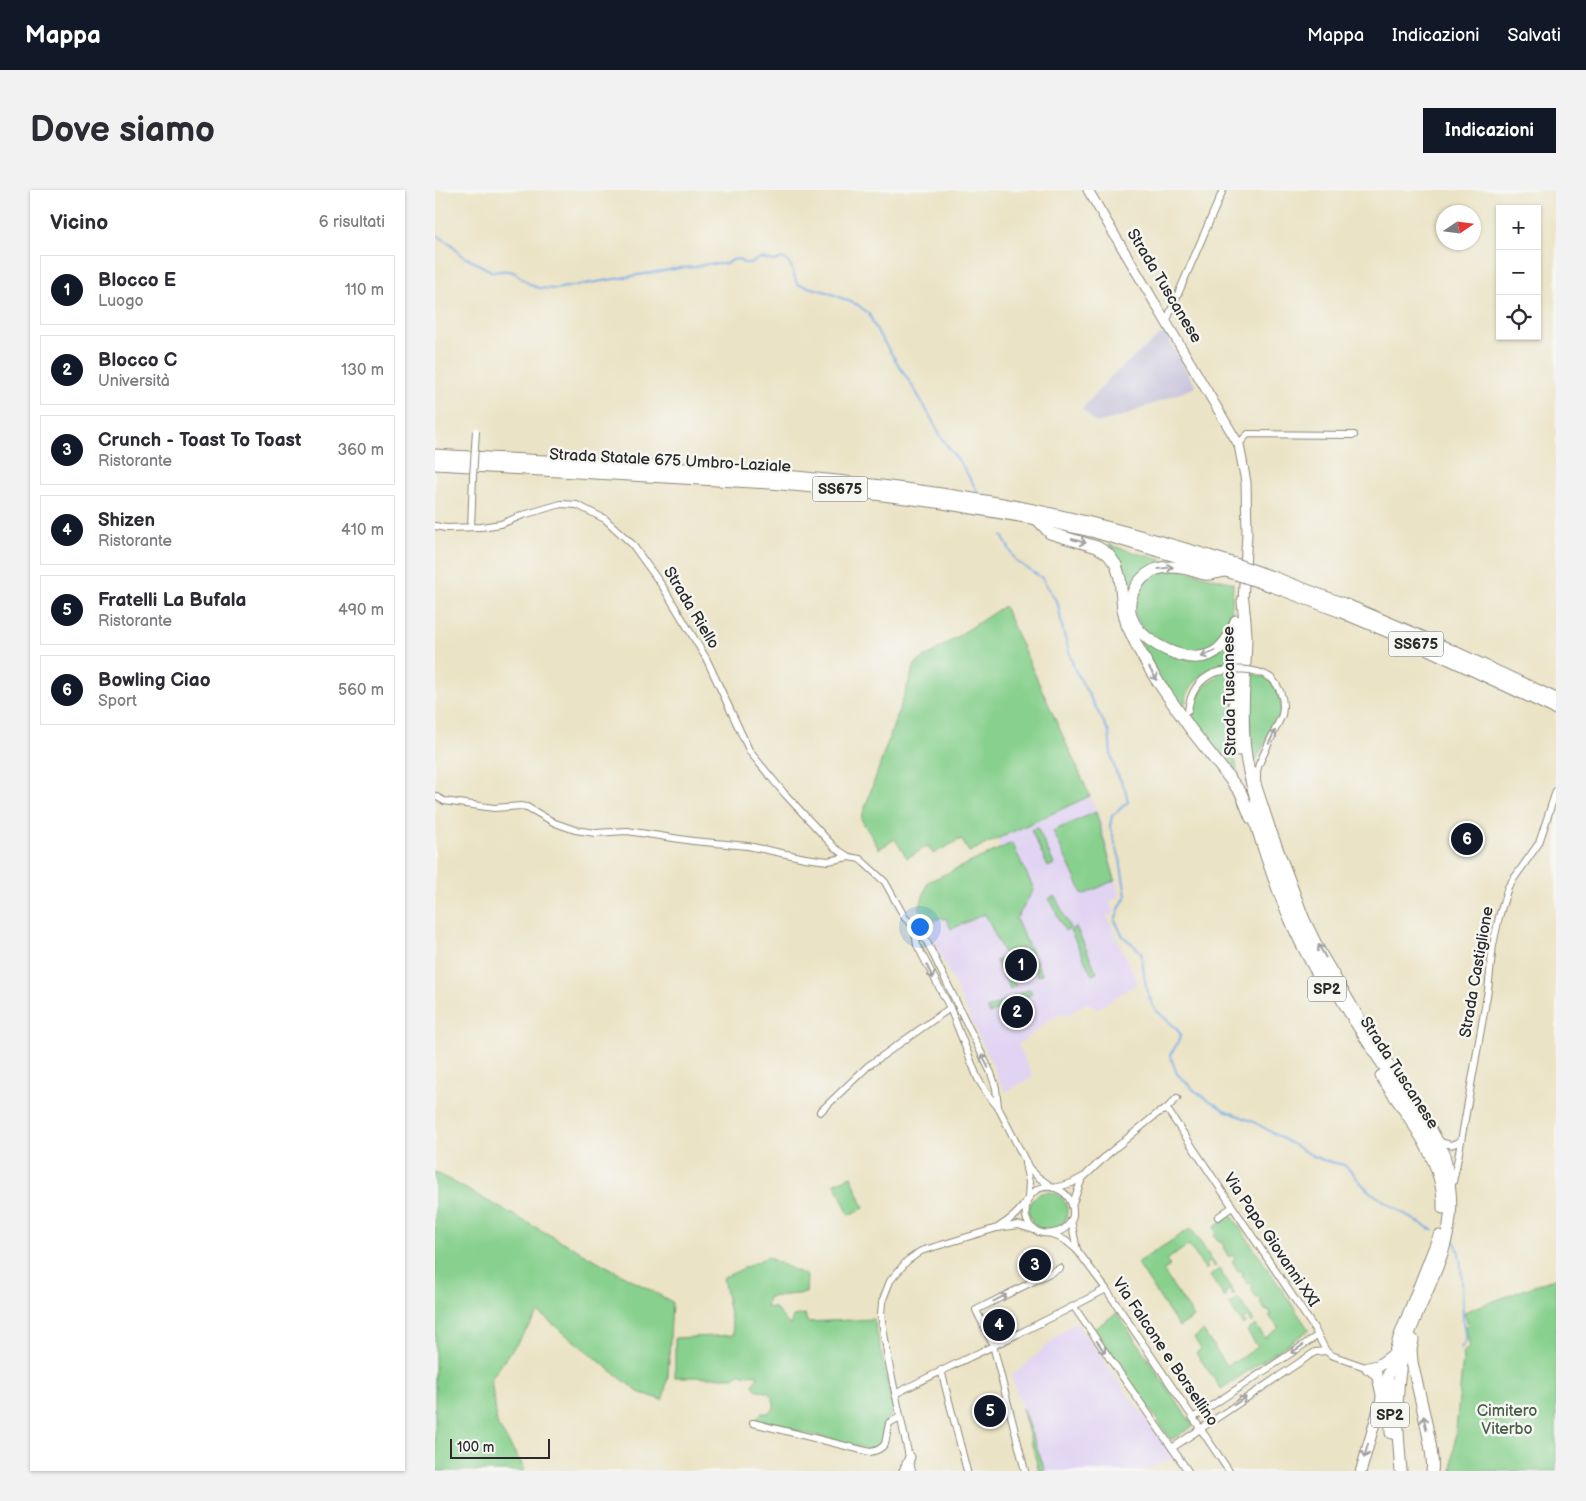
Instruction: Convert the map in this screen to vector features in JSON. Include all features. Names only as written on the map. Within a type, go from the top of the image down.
[{"type":"highway","name":"Strada Statale 675 Umbro-Laziale","points":[[435,455],[771,474],[937,493],[1072,518],[1153,539],[1232,569]]},
{"type":"highway","name":"Strada Statale 675 Umbro-Laziale","points":[[435,464],[713,479],[817,487],[937,502],[1037,519],[1095,532],[1232,569],[1349,606],[1411,632],[1556,699]]},
{"type":"highway","points":[[1037,519],[1050,533],[1097,547],[1108,554],[1116,565],[1120,578],[1123,609],[1127,625],[1154,676],[1190,728],[1241,793],[1248,814],[1257,829]]},
{"type":"highway","points":[[1232,569],[1206,574],[1179,566],[1166,567],[1147,574],[1136,584],[1131,597],[1130,606],[1135,624],[1143,635],[1164,648],[1185,657],[1200,657],[1216,650],[1227,641],[1233,631],[1243,601]]},
{"type":"highway","name":"Strada Statale 675 Umbro-Laziale","points":[[1274,582],[1407,640],[1556,709]]},
{"type":"highway","name":"Strada Tuscanese","points":[[1243,601],[1246,636],[1243,716],[1244,738],[1250,775],[1260,810],[1297,914],[1310,946],[1368,1043],[1426,1128],[1451,1182],[1450,1223],[1447,1241],[1425,1296]]},
{"type":"highway","name":"Strada Tuscanese","points":[[1243,601],[1237,641],[1235,730],[1243,778],[1257,829],[1291,924],[1305,954],[1430,1151],[1439,1175],[1443,1200],[1443,1219],[1439,1240],[1392,1359]]},
{"type":"highway","points":[[1188,711],[1190,728]]},
{"type":"highway","points":[[1244,738],[1257,782]]},
{"type":"highway","points":[[1425,1296],[1411,1349],[1412,1362],[1431,1450],[1433,1466],[1431,1471]]},
{"type":"highway","name":"SP2","points":[[1397,1468],[1397,1387],[1399,1370],[1407,1337],[1425,1296]]},
{"type":"highway","points":[[1368,1368],[1378,1366],[1392,1359]]},
{"type":"highway","name":"SP2","points":[[1381,1397],[1392,1359]]},
{"type":"highway","name":"SP2","points":[[1392,1359],[1389,1395],[1397,1468]]},
{"type":"main road","name":"Strada Tuscanese","points":[[1088,190],[1239,445],[1246,482],[1247,534],[1243,601]]},
{"type":"main road","points":[[1368,1368],[1377,1375],[1381,1397]]},
{"type":"main road","name":"SP2","points":[[1361,1471],[1381,1397]]},
{"type":"main road","points":[[905,1471],[909,1458]]},
{"type":"street","points":[[1166,322],[1223,190]]},
{"type":"street","points":[[471,527],[476,431]]},
{"type":"street","points":[[1239,445],[1248,434],[1354,435]]},
{"type":"street","name":"Strada Riello","points":[[435,526],[446,528],[501,524],[538,510],[561,504],[577,505],[605,519],[632,544],[663,587],[706,658],[750,752],[784,793],[835,848],[849,857],[860,859],[885,882],[905,918],[927,942],[991,1073],[996,1088],[998,1107]]},
{"type":"street","points":[[1188,711],[1195,688],[1201,681],[1214,673],[1228,670],[1251,670],[1271,678],[1280,690],[1284,708],[1283,714],[1259,764],[1257,782]]},
{"type":"street","name":"Strada Tuscanese","points":[[1257,782],[1303,912],[1319,946],[1375,1040],[1430,1123],[1446,1152],[1451,1182]]},
{"type":"street","name":"Strada Castiglione","points":[[1451,1182],[1461,1141],[1499,917],[1508,887],[1539,843],[1556,791]]},
{"type":"street","points":[[435,796],[444,801],[493,808],[527,807],[555,823],[575,830],[596,833],[627,831],[693,841],[748,846],[828,861],[849,857]]},
{"type":"street","points":[[914,926],[917,945],[950,1008],[978,1079],[998,1107],[1029,1168],[1038,1177],[1065,1193],[1072,1208]]},
{"type":"street","points":[[820,1112],[868,1066],[950,1008]]},
{"type":"street","points":[[912,1471],[895,1394],[881,1315],[881,1302],[890,1281],[907,1261],[921,1251],[997,1228],[1018,1226],[1040,1233],[1052,1234],[1063,1230],[1071,1220],[1072,1208],[1081,1179],[1122,1142],[1158,1113],[1165,1110],[1177,1098]]},
{"type":"street","name":"Via Papa Giovanni XXI","points":[[1165,1110],[1169,1112],[1314,1328],[1326,1351]]},
{"type":"street","points":[[1440,1141],[1451,1145],[1461,1141]]},
{"type":"street","points":[[1022,1156],[1028,1175],[1028,1200],[1025,1214],[1035,1230]]},
{"type":"street","points":[[997,1228],[1014,1216],[1039,1189],[1072,1183],[1086,1174]]},
{"type":"street","points":[[1218,1217],[1232,1207]]},
{"type":"street","name":"Via Falcone e Borsellino","points":[[1071,1220],[1077,1250]]},
{"type":"street","name":"Via Falcone e Borsellino","points":[[1052,1234],[1066,1241],[1077,1250],[1106,1289],[1229,1471]]},
{"type":"street","points":[[1025,1471],[993,1345],[976,1310],[1060,1268]]},
{"type":"street","points":[[895,1394],[1106,1289]]},
{"type":"street","points":[[1073,1306],[1188,1471]]},
{"type":"street","points":[[1193,1418],[1317,1336]]},
{"type":"street","points":[[1172,1448],[1315,1352],[1326,1351],[1331,1355],[1368,1368]]},
{"type":"street","points":[[1278,1361],[1284,1372]]},
{"type":"street","points":[[941,1370],[967,1471]]},
{"type":"street","points":[[1218,1402],[1225,1412]]},
{"type":"street","points":[[753,1423],[870,1452],[878,1450],[885,1444],[889,1424],[900,1417]]},
{"type":"shaded area","points":[[1164,332],[1196,387],[1120,417],[1096,423],[1082,409],[1110,377]]},
{"type":"shaded area","points":[[1090,797],[1099,816],[1120,896],[1110,901],[1115,913],[1107,916],[1138,983],[1099,1008],[1086,1003],[1067,1015],[1060,1014],[1052,1018],[1018,1045],[1033,1077],[1005,1092],[919,909],[928,882],[1001,848],[997,839]]},
{"type":"shaded area","points":[[1075,1321],[1174,1458],[1141,1471],[1045,1471],[1011,1377]]},
{"type":"green space","points":[[1109,545],[1165,561],[1127,593],[1127,580],[1123,568]]},
{"type":"green space","points":[[1178,569],[1233,583],[1231,624],[1220,642],[1199,652],[1186,652],[1153,638],[1143,631],[1135,614],[1139,587],[1157,572]]},
{"type":"green space","points":[[1004,606],[1090,796],[969,852],[961,839],[933,854],[928,846],[907,858],[895,839],[879,849],[861,819],[915,664]]},
{"type":"green space","points":[[1233,637],[1234,752],[1238,777],[1226,766],[1195,726],[1193,719],[1197,697],[1211,681],[1218,677],[1214,668],[1207,671],[1192,685],[1186,697],[1183,711],[1157,674],[1139,638],[1190,660]]},
{"type":"green space","points":[[1250,673],[1265,677],[1272,683],[1281,704],[1280,714],[1256,760],[1254,759],[1252,748],[1250,727]]},
{"type":"green space","points":[[1096,812],[1115,880],[1083,895],[1053,831]]},
{"type":"green space","points":[[1037,827],[1054,864],[1048,867],[1031,830]]},
{"type":"green space","points":[[1012,843],[1034,889],[1016,919],[1042,974],[1038,976],[1024,947],[1005,956],[985,914],[951,929],[946,918],[943,919],[942,917],[927,924],[919,909],[928,882]]},
{"type":"green space","points":[[1055,896],[1070,928],[1065,931],[1049,899]]},
{"type":"green space","points":[[1076,927],[1097,973],[1092,975],[1070,930]]},
{"type":"green space","points":[[1002,958],[1016,986],[1010,989],[996,961]]},
{"type":"green space","points":[[1030,989],[1032,994],[989,1014],[987,1009]]},
{"type":"green space","points":[[435,1172],[672,1302],[668,1376],[663,1400],[638,1392],[539,1313],[491,1379],[497,1424],[525,1469],[524,1471],[435,1471]]},
{"type":"green space","points":[[851,1176],[864,1208],[849,1215],[835,1183]]},
{"type":"green space","points":[[1048,1192],[1062,1197],[1067,1211],[1062,1225],[1048,1230],[1034,1225],[1029,1211],[1034,1197]]},
{"type":"green space","points":[[1229,1216],[1232,1216],[1309,1330],[1221,1389],[1196,1353],[1201,1349],[1194,1338],[1203,1331],[1227,1366],[1258,1347],[1247,1331],[1256,1325],[1265,1338],[1279,1328],[1269,1316],[1271,1314],[1269,1310],[1266,1311],[1260,1303],[1259,1297],[1257,1298],[1251,1289],[1253,1287],[1251,1283],[1248,1284],[1240,1270],[1238,1271],[1232,1261],[1235,1259],[1233,1255],[1229,1257],[1224,1246],[1214,1235],[1217,1233],[1214,1228]]},
{"type":"green space","points":[[1191,1228],[1216,1266],[1214,1267],[1210,1261],[1206,1264],[1208,1268],[1206,1270],[1189,1245],[1166,1260],[1170,1266],[1163,1271],[1194,1317],[1179,1327],[1137,1263]]},
{"type":"green space","points":[[767,1257],[807,1276],[806,1293],[768,1297],[766,1307],[775,1308],[790,1326],[793,1316],[805,1314],[807,1322],[874,1319],[894,1412],[886,1422],[881,1443],[878,1446],[867,1449],[755,1420],[762,1413],[768,1413],[774,1409],[774,1402],[769,1393],[756,1389],[753,1386],[758,1375],[675,1377],[675,1338],[734,1335],[723,1278]]},
{"type":"green space","points":[[1219,1269],[1235,1294],[1233,1296],[1229,1290],[1225,1293],[1227,1296],[1225,1298],[1210,1276]]},
{"type":"green space","name":"Cimitero Viterbo","points":[[1556,1278],[1556,1471],[1452,1471],[1462,1353],[1470,1347],[1465,1326],[1468,1325],[1464,1312]]},
{"type":"green space","points":[[1238,1298],[1254,1321],[1251,1323],[1247,1317],[1243,1320],[1245,1323],[1243,1325],[1229,1304]]},
{"type":"green space","points":[[1117,1313],[1193,1426],[1171,1440],[1094,1329]]},
{"type":"green space","points":[[1022,1408],[1045,1470],[1039,1471]]},
{"type":"waterway","points":[[435,234],[451,244],[461,255],[493,272],[513,272],[535,287],[555,289],[707,264],[724,264],[739,259],[743,263],[751,263],[760,258],[774,261],[782,258],[791,266],[797,284],[827,292],[858,305],[869,314],[878,333],[918,395],[945,443],[963,467],[978,492]]},
{"type":"waterway","points":[[1002,536],[1016,561],[1042,578],[1058,604],[1063,631],[1074,668],[1109,732],[1115,770],[1125,789],[1128,802],[1112,816],[1110,826],[1120,859],[1126,896],[1115,920],[1122,935],[1141,952],[1146,986],[1153,1006],[1179,1031],[1180,1037],[1170,1055],[1177,1074],[1195,1091],[1224,1110],[1254,1122],[1311,1155],[1344,1165],[1370,1192],[1434,1231]]},
{"type":"waterway","points":[[1453,1240],[1457,1245],[1461,1264],[1463,1321],[1466,1341],[1460,1349]]},
{"type":"place","name":"Bowling Ciao","points":[[1467,839]]},
{"type":"place","name":"Blocco E","points":[[1021,965]]},
{"type":"place","name":"Blocco C","points":[[1017,1012]]},
{"type":"place","name":"Crunch - Toast To Toast","points":[[1035,1265]]},
{"type":"place","name":"Shizen","points":[[999,1325]]},
{"type":"place","name":"Fratelli La Bufala","points":[[990,1411]]}]
